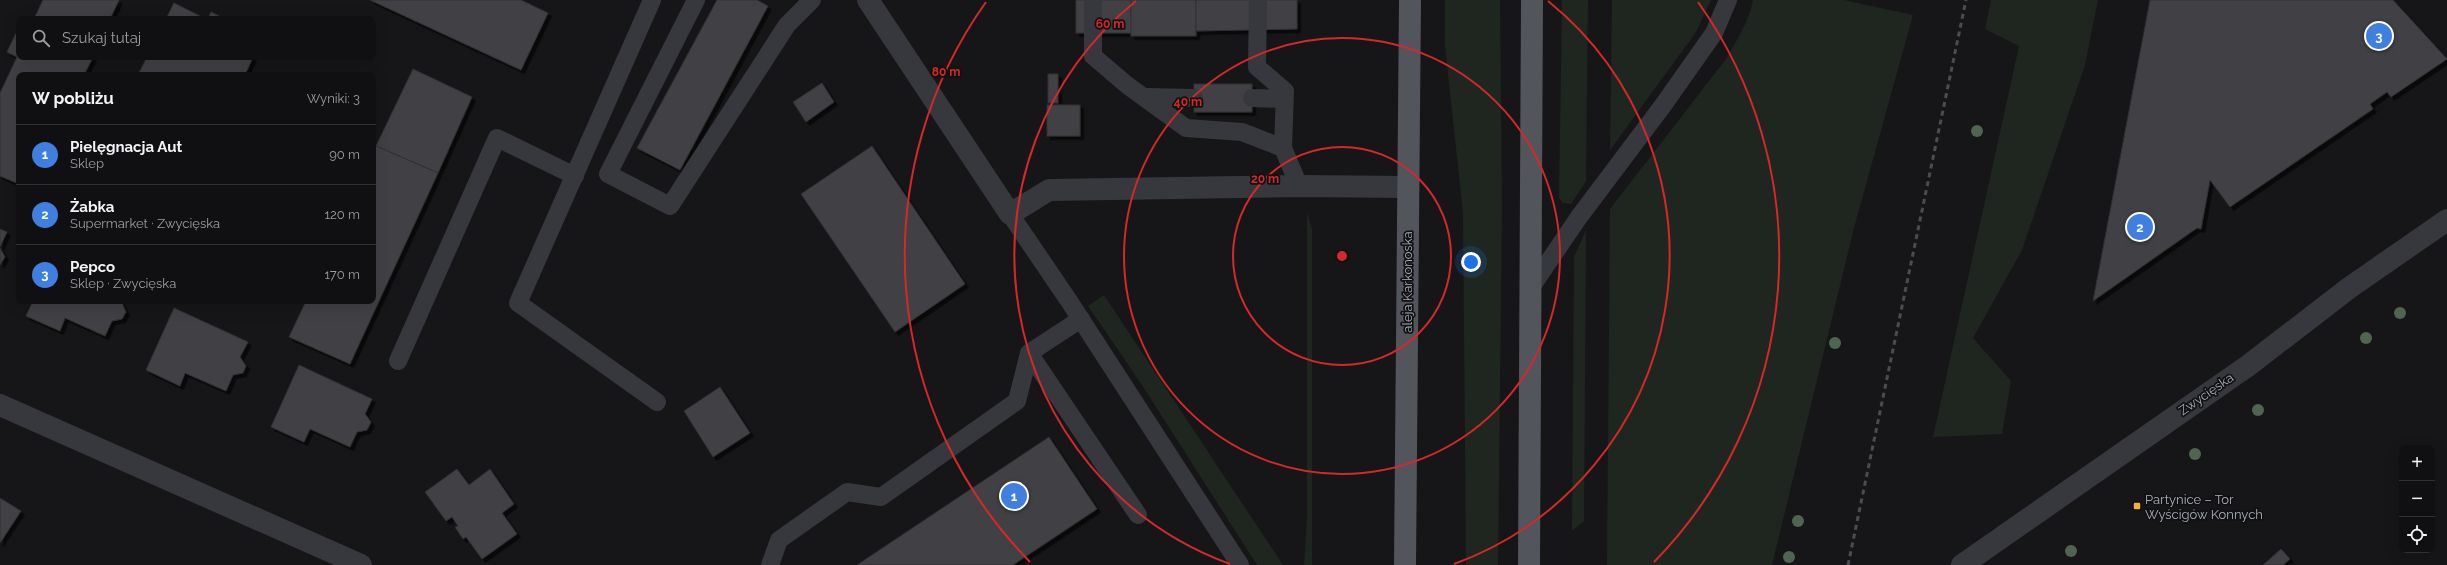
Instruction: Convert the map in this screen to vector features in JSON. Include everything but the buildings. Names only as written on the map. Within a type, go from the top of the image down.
[{"type":"main road","name":"aleja Karkonoska","points":[[1405,565],[1410,0]]},
{"type":"main road","points":[[1529,565],[1532,286],[1532,0]]},
{"type":"street","points":[[868,0],[1010,214],[1049,190],[1299,186],[1408,187]]},
{"type":"street","name":"Zwycięska","points":[[1962,565],[2249,365],[2349,288],[2447,220]]},
{"type":"street","points":[[0,405],[361,565]]},
{"type":"lane","points":[[652,0],[518,303],[657,402]]},
{"type":"lane","points":[[696,0],[608,174],[670,206],[787,25],[805,2]]},
{"type":"lane","points":[[1093,0],[1093,56],[1127,85],[1146,97],[1186,128],[1242,132],[1283,148]]},
{"type":"lane","points":[[1258,0],[1257,67],[1285,91],[1283,148],[1299,186]]},
{"type":"lane","points":[[1532,286],[1579,217],[1664,104],[1714,33],[1728,0]]},
{"type":"lane","points":[[1146,97],[1194,98]]},
{"type":"lane","points":[[1252,98],[1284,99]]},
{"type":"lane","points":[[398,361],[497,138],[575,176]]},
{"type":"lane","points":[[1010,214],[1081,319],[1240,565]]},
{"type":"lane","points":[[770,565],[779,540],[847,492],[881,497],[1017,401],[1029,353],[1081,319]]},
{"type":"lane","points":[[1029,353],[1138,515]]},
{"type":"shaded area","points":[[1445,0],[1500,0],[1502,207],[1498,565],[1466,565],[1463,213],[1445,46]]},
{"type":"shaded area","points":[[1562,0],[1588,0],[1586,181],[1571,204],[1563,203],[1559,198]]},
{"type":"shaded area","points":[[1612,0],[1711,0],[1696,32],[1610,150]]},
{"type":"shaded area","points":[[1753,0],[1844,0],[1913,15],[1854,228],[1772,565],[1607,565],[1610,209],[1726,59],[1746,23]]},
{"type":"shaded area","points":[[1991,0],[2098,0],[2085,65],[2022,250],[1973,338],[2011,381],[2002,434],[1933,437],[2019,46],[1985,29]]},
{"type":"shaded area","points":[[1307,212],[1312,229],[1312,565],[1304,565],[1307,518]]},
{"type":"shaded area","points":[[1586,230],[1584,521],[1572,531],[1574,257]]},
{"type":"shaded area","points":[[1104,295],[1283,565],[1257,565],[1140,382],[1088,306]]},
{"type":"railway","points":[[1848,565],[1966,0]]},
{"type":"place","name":"Pepco","points":[[2379,36]]},
{"type":"place","name":"Żabka","points":[[2140,227]]},
{"type":"place","name":"Pielęgnacja Aut","points":[[1014,496]]},
{"type":"place","name":"Partynice – Tor Wyścigów Konnych","points":[[2137,506]]}]
